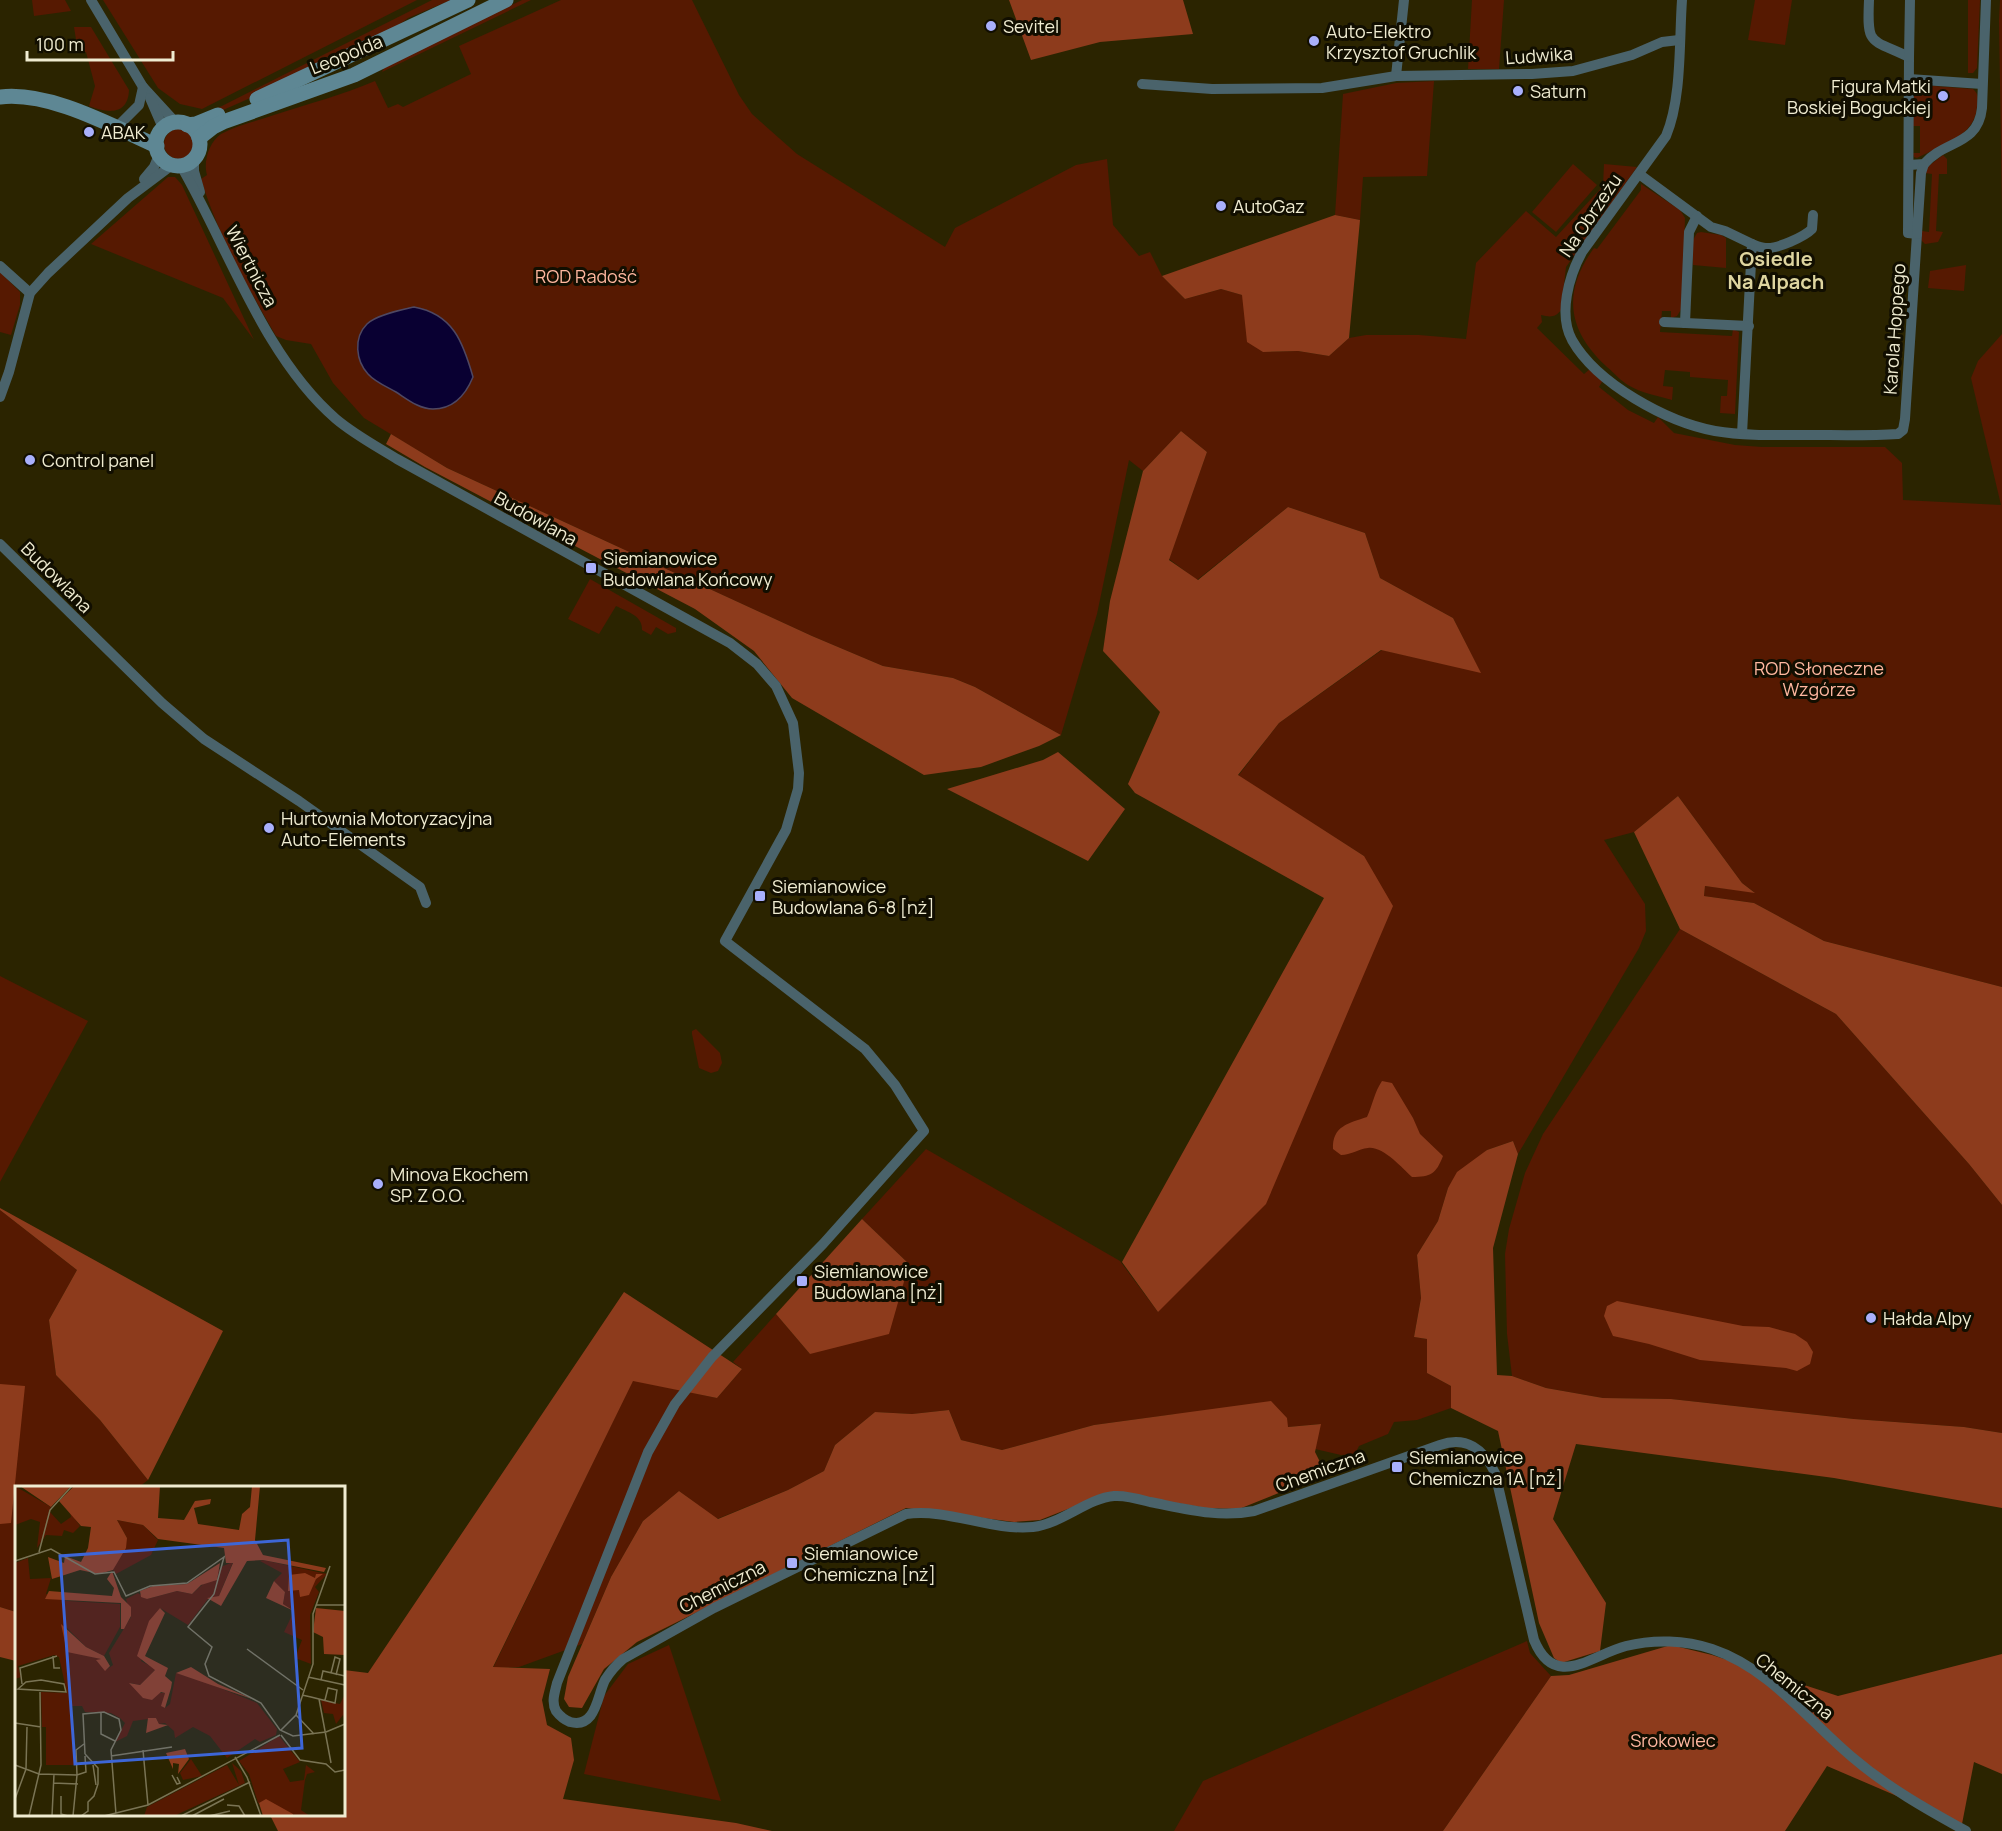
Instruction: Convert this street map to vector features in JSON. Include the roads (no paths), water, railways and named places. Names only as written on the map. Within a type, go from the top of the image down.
[{"type":"street","name":"Wiertnicza","points":[[91,0],[145,90],[167,111],[172,145],[202,201],[235,272],[276,345]]},
{"type":"street","name":"Leopolda","points":[[172,145],[200,123],[264,96],[468,0]]},
{"type":"street","name":"Leopolda","points":[[199,138],[206,131],[223,122],[372,66],[506,0]]},
{"type":"street","points":[[1396,76],[1404,0]]},
{"type":"street","points":[[1679,40],[1682,0]]},
{"type":"street","points":[[1869,0],[1870,35],[1874,40],[1909,57],[1910,0]]},
{"type":"street","points":[[1909,165],[1924,164],[1930,157],[1967,137],[1979,124],[1982,108],[1986,0]]},
{"type":"street","name":"Ludwika","points":[[1142,84],[1212,89],[1322,88],[1396,76],[1532,74],[1573,71],[1632,55],[1662,42],[1679,40]]},
{"type":"street","name":"Na Obrzeżu","points":[[1679,40],[1676,99],[1672,120],[1665,136],[1582,252],[1573,269],[1569,281],[1566,310],[1572,340],[1587,360],[1612,383],[1658,412],[1696,426],[1742,434],[1898,434],[1902,432],[1904,426]]},
{"type":"street","points":[[364,50],[372,66]]},
{"type":"street","name":"Karola Hoppego","points":[[1909,57],[1908,233],[1917,234]]},
{"type":"street","points":[[1909,79],[1982,84]]},
{"type":"street","points":[[113,125],[139,105],[145,90]]},
{"type":"street","points":[[0,97],[44,99],[113,125],[172,145],[198,153],[199,138],[194,129],[172,145],[128,198],[48,273],[30,293],[0,397]]},
{"type":"street","name":"Karola Hoppego","points":[[1904,426],[1921,173],[1924,164]]},
{"type":"street","points":[[1639,174],[1711,227],[1762,248],[1770,248],[1807,235],[1812,229],[1813,215]]},
{"type":"street","points":[[1685,323],[1689,232],[1697,216]]},
{"type":"street","points":[[1742,434],[1752,244]]},
{"type":"street","points":[[0,266],[30,293]]},
{"type":"street","points":[[1664,322],[1749,326]]},
{"type":"street","name":"Budowlana","points":[[276,345],[316,399],[353,433],[591,568],[730,643],[757,664],[776,686],[794,723],[799,755],[798,789],[786,830],[725,941],[865,1049],[895,1084],[924,1131],[823,1244],[712,1357],[675,1404],[648,1452],[557,1683],[554,1697]]},
{"type":"street","name":"Budowlana","points":[[0,544],[141,683],[204,739],[299,801],[420,886],[426,903]]},
{"type":"street","name":"Chemiczna","points":[[554,1697],[556,1711],[561,1716],[567,1721],[583,1722],[595,1711],[605,1680],[623,1659],[714,1608],[906,1514],[927,1513],[1004,1526],[1030,1527],[1053,1521],[1115,1496],[1209,1514],[1237,1515],[1440,1445],[1455,1442],[1467,1443],[1487,1458],[1495,1473],[1534,1640],[1546,1660],[1558,1666],[1571,1668],[1626,1646],[1646,1642],[1671,1641],[1713,1649],[1737,1660],[1773,1685],[1851,1756],[1885,1783],[1933,1814],[1966,1831]]},
{"type":"place","name":"Sevitel","points":[[991,26]]},
{"type":"place","name":"Auto-Elektro Krzysztof Gruchlik","points":[[1314,41]]},
{"type":"place","name":"Saturn","points":[[1518,91]]},
{"type":"place","name":"Figura Matki Boskiej Boguckiej","points":[[1943,96]]},
{"type":"place","name":"ABAK","points":[[89,132]]},
{"type":"place","name":"AutoGaz","points":[[1221,206]]},
{"type":"place","name":"Control panel","points":[[30,460]]},
{"type":"place","name":"Siemianowice Budowlana Końcowy","points":[[591,568]]},
{"type":"place","name":"Hurtownia Motoryzacyjna Auto-Elements","points":[[269,828]]},
{"type":"place","name":"Siemianowice Budowlana 6-8 [nż]","points":[[760,896]]},
{"type":"place","name":"Minova Ekochem SP. Z O.O.","points":[[378,1184]]},
{"type":"place","name":"Siemianowice Budowlana [nż]","points":[[802,1281]]},
{"type":"place","name":"Hałda Alpy","points":[[1871,1318]]},
{"type":"place","name":"Siemianowice Chemiczna 1A [nż]","points":[[1397,1467]]},
{"type":"place","name":"Siemianowice Chemiczna [nż]","points":[[792,1563]]},
{"type":"district","name":"Osiedle Na Alpach","points":[[1776,270]]},
{"type":"park label","name":"ROD Radość","points":[[586,276]]},
{"type":"park label","name":"ROD Słoneczne Wzgórze","points":[[1819,678]]},
{"type":"park label","name":"Srokowiec","points":[[1673,1740]]}]
